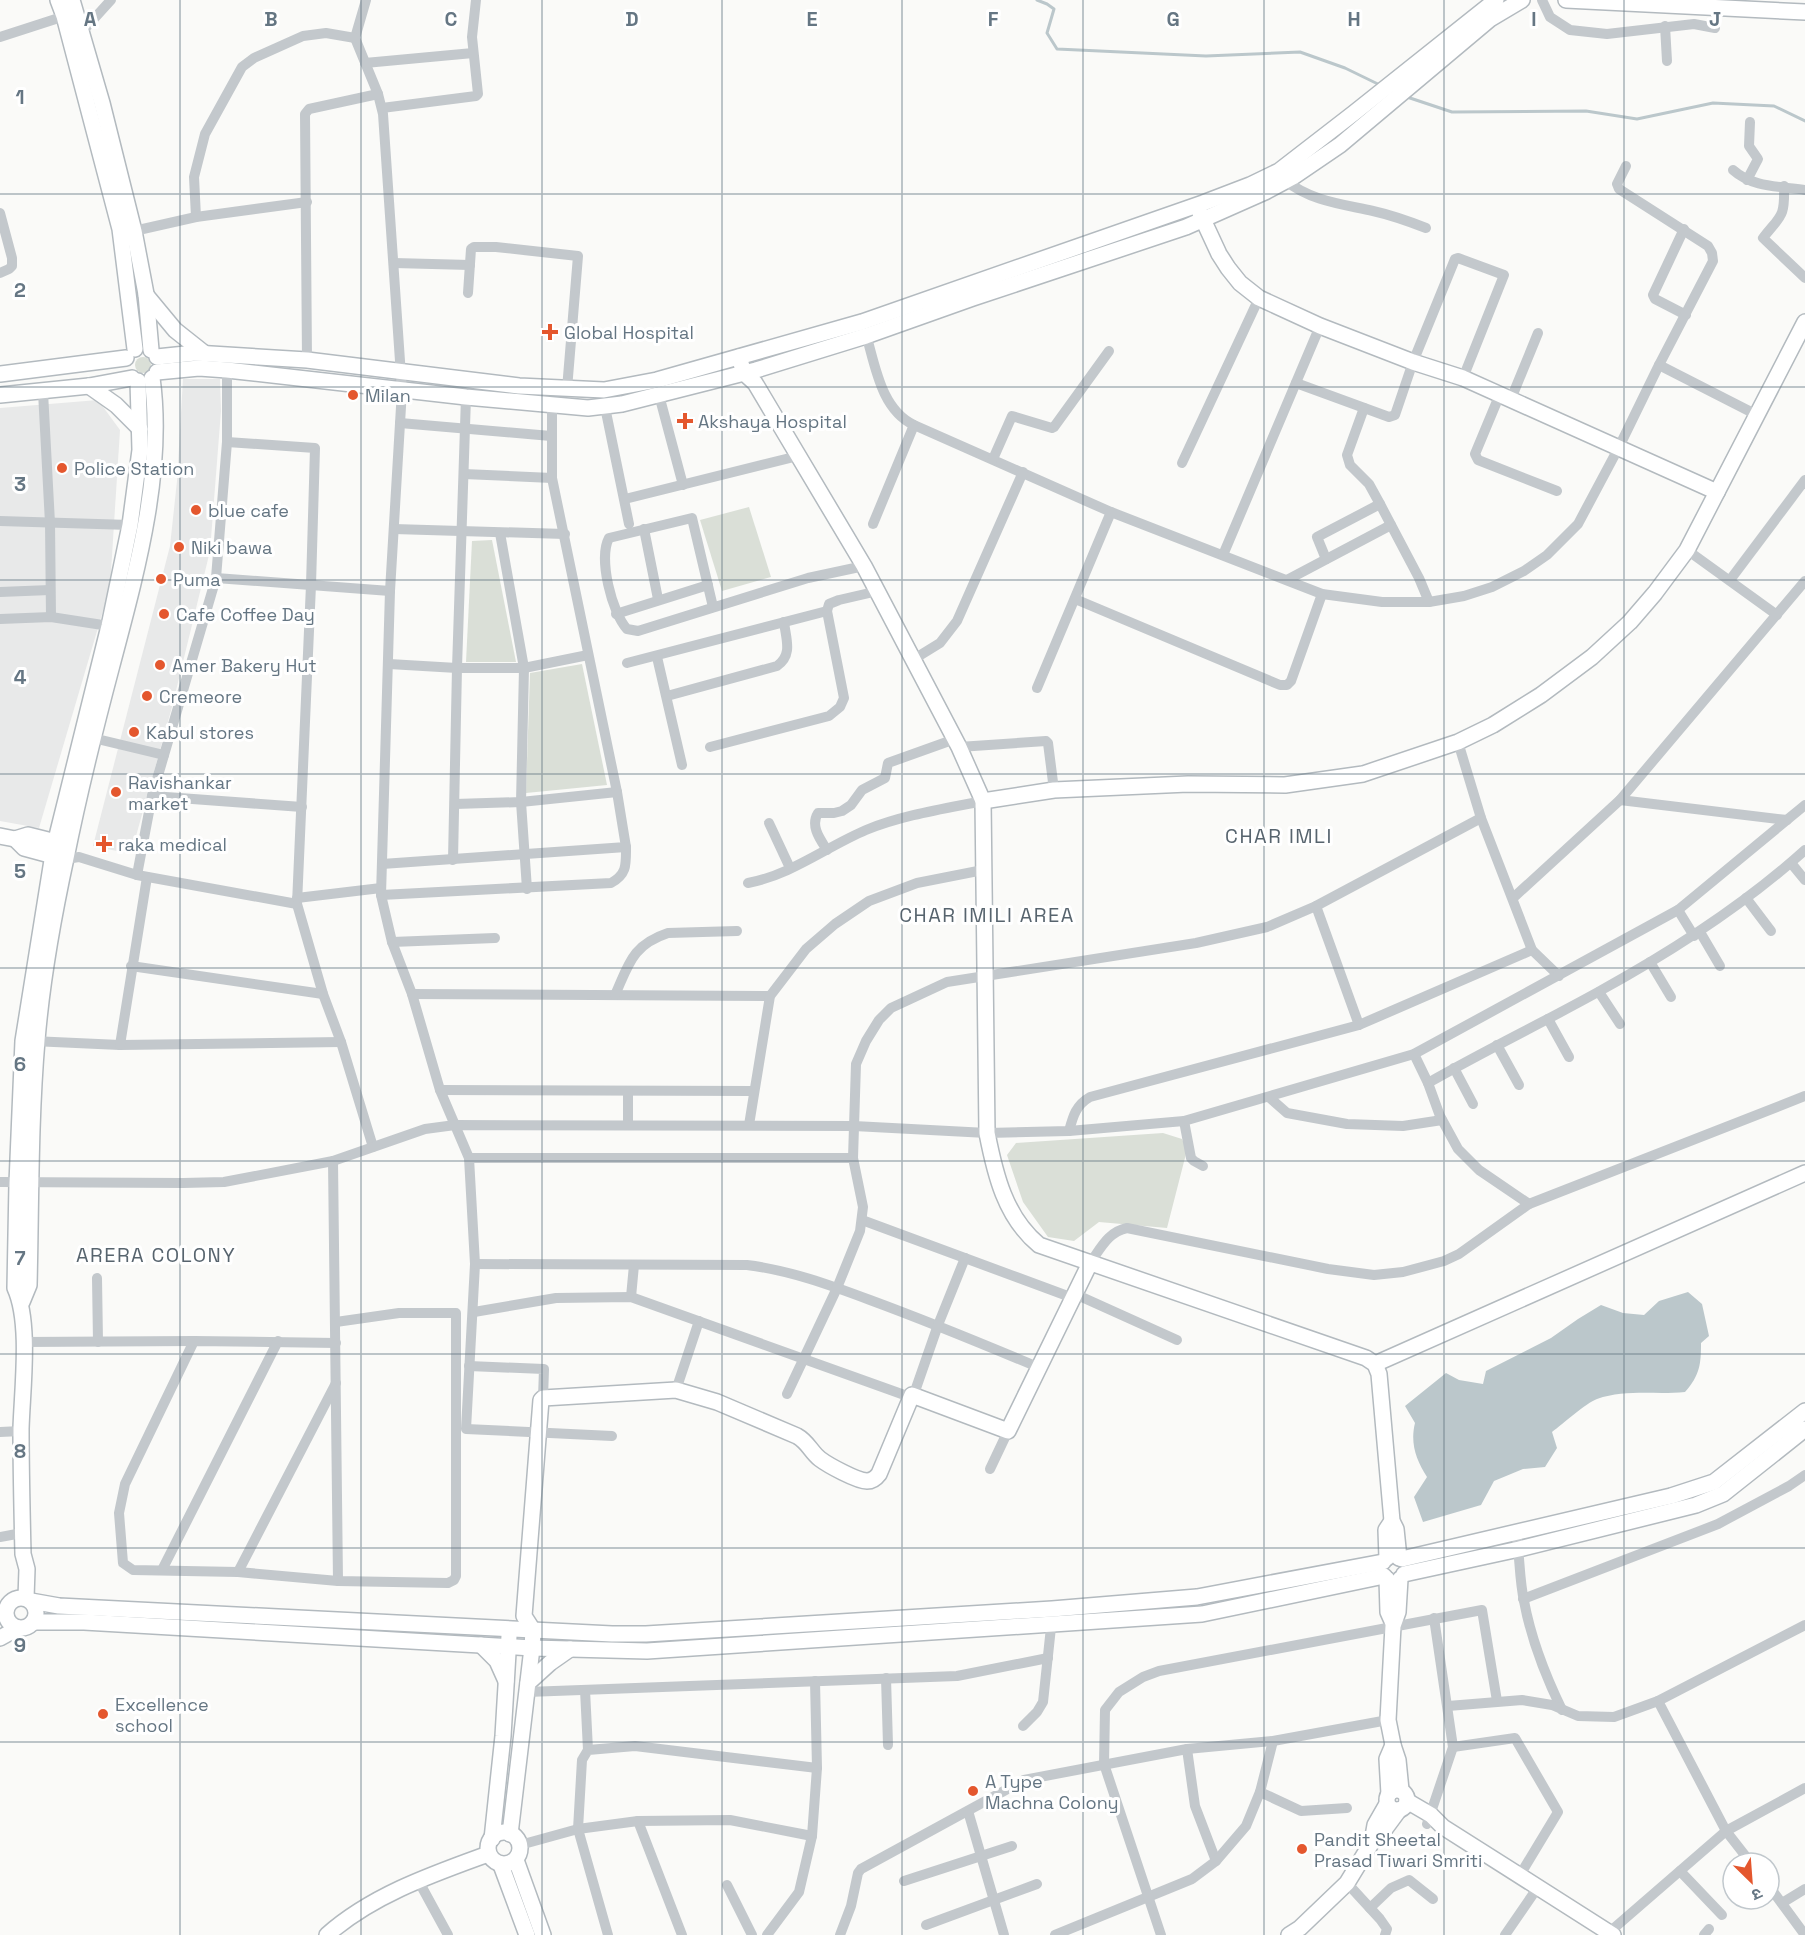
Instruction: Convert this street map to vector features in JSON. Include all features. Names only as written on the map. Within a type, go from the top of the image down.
[{"type":"main road","points":[[58,0],[71,9],[120,229],[155,423],[150,496],[130,598],[64,852]]},
{"type":"main road","points":[[0,395],[89,386],[143,366],[204,353],[307,360],[519,386],[604,390],[657,380],[745,356],[864,329],[973,298],[1203,220],[1286,181],[1340,145],[1368,122],[1480,6],[1496,0]]},
{"type":"main road","points":[[0,374],[143,366],[200,368],[588,408],[604,407],[752,375],[864,329],[1196,206],[1279,171],[1354,113],[1407,81],[1490,19],[1522,0]]},
{"type":"main road","points":[[1566,0],[1632,1],[1805,12]]},
{"type":"main road","points":[[16,1604],[34,1604],[37,1614],[33,1623],[26,1628],[13,1626],[7,1619],[16,1604],[17,1569],[23,1554],[21,1431],[24,1342],[22,1302],[15,1288],[24,1183],[30,1041],[64,852],[130,525],[140,450],[146,295],[134,231],[102,103],[75,34]]},
{"type":"main road","points":[[1196,206],[1228,268],[1240,283],[1259,298],[1320,326],[1413,362],[1463,378],[1717,492]]},
{"type":"main road","points":[[146,295],[175,330],[204,353]]},
{"type":"main road","points":[[983,801],[1054,790],[1188,784],[1285,785],[1363,774],[1458,742],[1493,725],[1541,695],[1592,657],[1630,622],[1655,593],[1687,550],[1805,322]]},
{"type":"main road","points":[[745,356],[752,375],[878,591],[957,743],[983,801],[987,1133],[995,1172],[1010,1211],[1020,1228],[1039,1245],[1366,1358],[1376,1364],[1379,1374],[1392,1521],[1396,1529],[1393,1568],[1398,1612],[1393,1624],[1388,1720],[1393,1745],[1387,1759],[1398,1801],[1382,1833],[1372,1842],[1347,1882],[1300,1928],[1289,1935]]},
{"type":"main road","points":[[89,386],[116,405],[140,429]]},
{"type":"main road","points":[[8,837],[24,848],[64,852]]},
{"type":"main road","points":[[1376,1364],[1805,1173]]},
{"type":"main road","points":[[524,1616],[510,1629],[503,1736],[490,1846],[495,1862],[508,1863],[519,1856],[515,1839],[532,1648],[532,1630],[524,1616],[541,1400],[543,1398],[676,1390],[717,1402],[797,1436],[807,1443],[822,1461],[866,1481],[876,1478],[879,1474],[912,1396],[1008,1431],[1090,1263]]},
{"type":"main road","points":[[1393,1568],[1516,1532],[1671,1496],[1714,1482],[1805,1411]]},
{"type":"main road","points":[[33,1623],[84,1622],[532,1648],[647,1651],[1052,1617],[1325,1580],[1519,1549],[1696,1506],[1716,1499],[1805,1430]]},
{"type":"main road","points":[[16,1604],[612,1634],[1052,1617]]},
{"type":"main road","points":[[0,1638],[18,1628]]},
{"type":"main road","points":[[720,1629],[721,1646]]},
{"type":"main road","points":[[610,1650],[612,1634]]},
{"type":"main road","points":[[481,1645],[497,1661],[507,1684]]},
{"type":"main road","points":[[527,1687],[550,1663],[570,1649]]},
{"type":"main road","points":[[1398,1801],[1520,1875],[1609,1934]]},
{"type":"main road","points":[[327,1935],[344,1920],[418,1880],[490,1846],[500,1833],[515,1839]]},
{"type":"main road","points":[[508,1863],[527,1935]]},
{"type":"main road","points":[[508,1863],[543,1935]]},
{"type":"street","points":[[75,34],[111,0]]},
{"type":"street","points":[[366,0],[355,38],[382,108],[402,390],[390,591],[381,892],[392,942],[412,994],[440,1090],[469,1158],[475,1263],[466,1430],[612,1436]]},
{"type":"street","points":[[382,108],[478,94],[472,37],[476,0]]},
{"type":"street","points":[[1542,0],[1550,17],[1570,30],[1607,33],[1694,24],[1715,28]]},
{"type":"street","points":[[0,37],[71,9]]},
{"type":"street","points":[[1665,26],[1666,61]]},
{"type":"street","points":[[196,218],[194,177],[205,134],[242,67],[254,58],[303,36],[326,33],[355,38]]},
{"type":"street","points":[[365,63],[473,54]]},
{"type":"street","points":[[307,360],[306,111],[378,94]]},
{"type":"street","points":[[1747,180],[1758,159],[1749,146],[1750,122]]},
{"type":"street","points":[[864,329],[881,386],[894,410],[914,425],[1110,512],[1322,594],[1382,602],[1429,602],[1464,596],[1492,587],[1524,572],[1547,555],[1578,524],[1620,447],[1713,261],[1708,246],[1617,187],[1626,165]]},
{"type":"street","points":[[1732,170],[1758,184],[1805,190]]},
{"type":"street","points":[[1286,181],[1298,191],[1311,197],[1397,217],[1426,228]]},
{"type":"street","points":[[1784,186],[1784,212],[1780,220],[1763,238],[1805,278]]},
{"type":"street","points":[[134,231],[196,218],[307,202]]},
{"type":"street","points":[[0,213],[12,266],[9,270],[0,273]]},
{"type":"street","points":[[1684,229],[1653,295],[1655,299],[1686,315]]},
{"type":"street","points":[[468,293],[471,249],[477,246],[578,256],[567,389]]},
{"type":"street","points":[[1296,383],[1389,417],[1395,415],[1413,362],[1455,259],[1458,258],[1504,275],[1463,378]]},
{"type":"street","points":[[394,263],[470,265]]},
{"type":"street","points":[[1182,463],[1259,298]]},
{"type":"street","points":[[1223,555],[1320,326]]},
{"type":"street","points":[[1538,333],[1475,454],[1478,460],[1557,491]]},
{"type":"street","points":[[993,459],[1012,416],[1054,427],[1109,351]]},
{"type":"street","points":[[1659,365],[1757,415]]},
{"type":"street","points":[[120,1046],[152,796],[216,578],[227,442],[227,370]]},
{"type":"street","points":[[43,392],[50,523],[51,617]]},
{"type":"street","points":[[659,395],[683,485]]},
{"type":"street","points":[[453,860],[466,397]]},
{"type":"street","points":[[64,852],[142,876],[297,901],[381,892],[526,889],[611,883],[620,878],[625,869],[626,848],[617,792],[552,478],[552,405]]},
{"type":"street","points":[[604,407],[629,524]]},
{"type":"street","points":[[1364,408],[1347,455],[1348,462],[1369,484],[1419,578],[1429,602]]},
{"type":"street","points":[[399,423],[551,436]]},
{"type":"street","points":[[873,524],[914,425]]},
{"type":"street","points":[[227,442],[315,448],[297,901],[323,994],[341,1042],[373,1147]]},
{"type":"street","points":[[625,499],[798,456]]},
{"type":"street","points":[[914,659],[940,643],[957,621],[1023,472]]},
{"type":"street","points":[[464,474],[552,478]]},
{"type":"street","points":[[1730,580],[1805,480]]},
{"type":"street","points":[[1326,559],[1317,537],[1380,504]]},
{"type":"street","points":[[1037,688],[1110,512]]},
{"type":"street","points":[[713,607],[692,518],[609,538],[605,546],[605,563],[616,614],[627,629],[638,631],[808,578],[864,566]]},
{"type":"street","points":[[0,521],[130,525]]},
{"type":"street","points":[[1287,580],[1391,525]]},
{"type":"street","points":[[644,529],[658,599]]},
{"type":"street","points":[[394,530],[565,534]]},
{"type":"street","points":[[500,533],[524,668],[521,802],[526,889]]},
{"type":"street","points":[[1687,550],[1777,615]]},
{"type":"street","points":[[216,578],[390,591]]},
{"type":"street","points":[[1513,898],[1620,800],[1805,581]]},
{"type":"street","points":[[616,614],[708,585]]},
{"type":"street","points":[[0,592],[50,590]]},
{"type":"street","points":[[710,747],[829,716],[840,707],[844,698],[827,611],[829,604],[878,591]]},
{"type":"street","points":[[1075,599],[1280,686],[1287,685],[1291,681],[1322,594]]},
{"type":"street","points":[[627,663],[827,611]]},
{"type":"street","points":[[0,619],[51,617],[109,626]]},
{"type":"street","points":[[667,696],[777,666],[788,651],[784,622]]},
{"type":"street","points":[[389,664],[457,668],[524,668],[588,655]]},
{"type":"street","points":[[657,657],[682,765]]},
{"type":"street","points":[[93,738],[164,755]]},
{"type":"street","points":[[827,850],[816,829],[818,813],[838,813],[851,805],[862,790],[885,778],[888,764],[957,743],[1046,741],[1054,790]]},
{"type":"street","points":[[1458,742],[1481,818],[1532,950],[1559,976]]},
{"type":"street","points":[[455,804],[521,802],[617,792]]},
{"type":"street","points":[[152,796],[302,807]]},
{"type":"street","points":[[1620,800],[1787,820]]},
{"type":"street","points":[[748,883],[790,868],[864,831],[897,819],[983,801]]},
{"type":"street","points":[[0,1182],[224,1182],[333,1161],[425,1129],[455,1125],[854,1126],[987,1133],[1069,1131],[1184,1121],[1270,1098],[1414,1054],[1678,910],[1805,805]]},
{"type":"street","points":[[787,1394],[837,1288],[860,1231],[863,1207],[853,1158],[855,1064],[879,1020],[891,1008],[947,982],[1196,943],[1267,927],[1316,906],[1481,818]]},
{"type":"street","points":[[769,823],[790,868]]},
{"type":"street","points":[[382,864],[626,848]]},
{"type":"street","points":[[1428,1083],[1599,992],[1697,934],[1805,850]]},
{"type":"street","points":[[1791,863],[1805,880]]},
{"type":"street","points":[[749,1125],[770,996],[806,949],[835,924],[869,901],[917,883],[984,870]]},
{"type":"street","points":[[1746,898],[1771,931]]},
{"type":"street","points":[[1316,906],[1359,1025]]},
{"type":"street","points":[[1678,910],[1720,966]]},
{"type":"street","points":[[615,994],[635,951],[659,936],[668,933],[737,931]]},
{"type":"street","points":[[392,942],[495,938]]},
{"type":"street","points":[[1069,1131],[1074,1113],[1082,1102],[1090,1097],[1359,1025],[1532,950]]},
{"type":"street","points":[[1650,962],[1671,996]]},
{"type":"street","points":[[131,966],[323,994]]},
{"type":"street","points":[[1599,992],[1620,1024]]},
{"type":"street","points":[[412,994],[770,996]]},
{"type":"street","points":[[1548,1019],[1569,1057]]},
{"type":"street","points":[[30,1041],[120,1046],[341,1042]]},
{"type":"street","points":[[1497,1045],[1519,1085]]},
{"type":"street","points":[[1414,1054],[1442,1120],[1458,1149],[1479,1170],[1529,1204]]},
{"type":"street","points":[[1454,1068],[1473,1104]]},
{"type":"street","points":[[440,1090],[753,1091]]},
{"type":"street","points":[[628,1091],[628,1125]]},
{"type":"street","points":[[1090,1263],[1110,1235],[1127,1228],[1328,1269],[1388,1275],[1444,1261],[1460,1254],[1529,1204],[1805,1096]]},
{"type":"street","points":[[1270,1098],[1287,1113],[1347,1124],[1403,1126],[1442,1120]]},
{"type":"street","points":[[1184,1121],[1191,1158],[1203,1166]]},
{"type":"street","points":[[469,1158],[853,1158]]},
{"type":"street","points":[[333,1161],[338,1581]]},
{"type":"street","points":[[862,1220],[1074,1296],[1177,1340]]},
{"type":"street","points":[[474,1312],[556,1298],[631,1298],[912,1396],[965,1258]]},
{"type":"street","points":[[475,1263],[747,1265],[779,1269],[938,1325],[1040,1368]]},
{"type":"street","points":[[631,1298],[634,1265]]},
{"type":"street","points":[[97,1278],[98,1342]]},
{"type":"street","points":[[194,1341],[125,1484],[119,1513],[123,1563],[133,1570],[238,1572],[338,1581],[448,1583],[454,1580],[456,1575],[456,1313],[399,1312],[336,1322]]},
{"type":"street","points":[[676,1390],[699,1321]]},
{"type":"street","points":[[162,1570],[278,1341]]},
{"type":"street","points":[[24,1342],[336,1342]]},
{"type":"street","points":[[469,1366],[544,1369],[543,1398]]},
{"type":"street","points":[[238,1572],[336,1382]]},
{"type":"street","points":[[0,1432],[21,1431]]},
{"type":"street","points":[[990,1469],[1008,1431]]},
{"type":"street","points":[[1523,1599],[1718,1524],[1805,1475]]},
{"type":"street","points":[[1516,1532],[1523,1599],[1532,1636],[1546,1678],[1562,1710]]},
{"type":"street","points":[[0,1537],[22,1533]]},
{"type":"street","points":[[1161,1935],[1104,1764],[1105,1710],[1119,1692],[1143,1677],[1159,1671],[1393,1624],[1482,1610],[1497,1701]]},
{"type":"street","points":[[1023,1726],[1043,1702],[1052,1617]]},
{"type":"street","points":[[1434,1618],[1453,1747],[1434,1822]]},
{"type":"street","points":[[1448,1706],[1522,1700],[1552,1705],[1578,1716],[1614,1717],[1658,1701],[1805,1625]]},
{"type":"street","points":[[527,1687],[585,1690],[957,1676],[1048,1658]]},
{"type":"street","points":[[886,1678],[888,1745]]},
{"type":"street","points":[[767,1935],[799,1892],[812,1836],[817,1768],[815,1681]]},
{"type":"street","points":[[585,1690],[588,1750],[582,1760],[578,1828],[608,1935]]},
{"type":"street","points":[[1658,1701],[1726,1831],[1742,1851]]},
{"type":"street","points":[[840,1935],[851,1906],[860,1871],[1024,1780],[1188,1749],[1272,1741],[1388,1720]]},
{"type":"street","points":[[1453,1747],[1515,1738],[1558,1812],[1520,1875]]},
{"type":"street","points":[[1055,1935],[1192,1879],[1216,1861],[1246,1827],[1260,1792],[1272,1741]]},
{"type":"street","points":[[588,1750],[634,1746],[817,1768]]},
{"type":"street","points":[[1188,1749],[1196,1806],[1216,1861]]},
{"type":"street","points":[[1609,1934],[1726,1831],[1805,1788]]},
{"type":"street","points":[[1260,1792],[1301,1810],[1347,1808]]},
{"type":"street","points":[[968,1811],[1004,1935]]},
{"type":"street","points":[[515,1839],[638,1821],[730,1820],[812,1836]]},
{"type":"street","points":[[638,1821],[682,1935]]},
{"type":"street","points":[[904,1881],[1012,1846]]},
{"type":"street","points":[[1680,1870],[1722,1915]]},
{"type":"street","points":[[418,1880],[447,1935]]},
{"type":"street","points":[[1370,1908],[1391,1888],[1409,1880],[1433,1899]]},
{"type":"street","points":[[1347,1882],[1387,1929],[1385,1935]]},
{"type":"street","points":[[926,1925],[1037,1884]]},
{"type":"street","points":[[727,1885],[752,1935]]},
{"type":"street","points":[[1505,1935],[1538,1887]]},
{"type":"street","points":[[1805,1889],[1782,1903],[1805,1935]]},
{"type":"shaded area","points":[[143,357],[151,365],[143,373],[135,365]]},
{"type":"shaded area","points":[[183,379],[220,379],[221,411],[210,551],[172,707],[131,854],[93,846],[170,546],[177,481]]},
{"type":"shaded area","points":[[98,400],[120,430],[110,587],[39,828],[0,821],[0,408]]},
{"type":"shaded area","points":[[749,507],[771,577],[722,591],[700,520]]},
{"type":"shaded area","points":[[492,540],[516,662],[466,662],[472,541]]},
{"type":"shaded area","points":[[582,664],[607,785],[526,793],[530,673]]},
{"type":"shaded area","points":[[1163,1133],[1182,1139],[1187,1150],[1167,1228],[1099,1222],[1074,1241],[1048,1237],[1023,1202],[1007,1155],[1016,1143]]},
{"type":"shaded area","points":[[1688,1292],[1702,1304],[1709,1336],[1701,1343],[1699,1369],[1685,1392],[1619,1394],[1592,1401],[1552,1432],[1557,1448],[1545,1467],[1523,1469],[1494,1481],[1481,1505],[1423,1522],[1414,1497],[1427,1477],[1415,1451],[1413,1437],[1415,1423],[1405,1406],[1446,1373],[1459,1380],[1483,1384],[1486,1371],[1551,1338],[1601,1305],[1623,1313],[1644,1315],[1659,1301]]},
{"type":"waterway","points":[[1037,0],[1054,9],[1047,33],[1057,49],[1206,56],[1300,52],[1345,68],[1382,86]]},
{"type":"waterway","points":[[1407,97],[1452,112],[1586,111],[1637,119],[1713,103],[1774,106],[1805,121]]},
{"type":"place","name":"Global Hospital","points":[[550,332]]},
{"type":"place","name":"Milan","points":[[353,395]]},
{"type":"place","name":"Akshaya Hospital","points":[[685,421]]},
{"type":"place","name":"Police Station","points":[[62,468]]},
{"type":"place","name":"blue cafe","points":[[196,510]]},
{"type":"place","name":"Niki bawa","points":[[179,547]]},
{"type":"place","name":"Puma","points":[[161,579]]},
{"type":"place","name":"Cafe Coffee Day","points":[[164,614]]},
{"type":"place","name":"Amer Bakery Hut","points":[[160,665]]},
{"type":"place","name":"Cremeore","points":[[147,696]]},
{"type":"place","name":"Kabul stores","points":[[134,732]]},
{"type":"place","name":"Ravishankar market","points":[[116,792]]},
{"type":"place","name":"raka medical","points":[[104,844]]},
{"type":"place","name":"Excellence school","points":[[103,1714]]},
{"type":"place","name":"A Type Machna Colony","points":[[973,1791]]},
{"type":"place","name":"Pandit Sheetal Prasad Tiwari Smriti","points":[[1302,1849]]},
{"type":"district","name":"CHAR IMLI","points":[[1279,836]]},
{"type":"district","name":"CHAR IMILI AREA","points":[[987,915]]},
{"type":"district","name":"ARERA COLONY","points":[[156,1255]]}]
